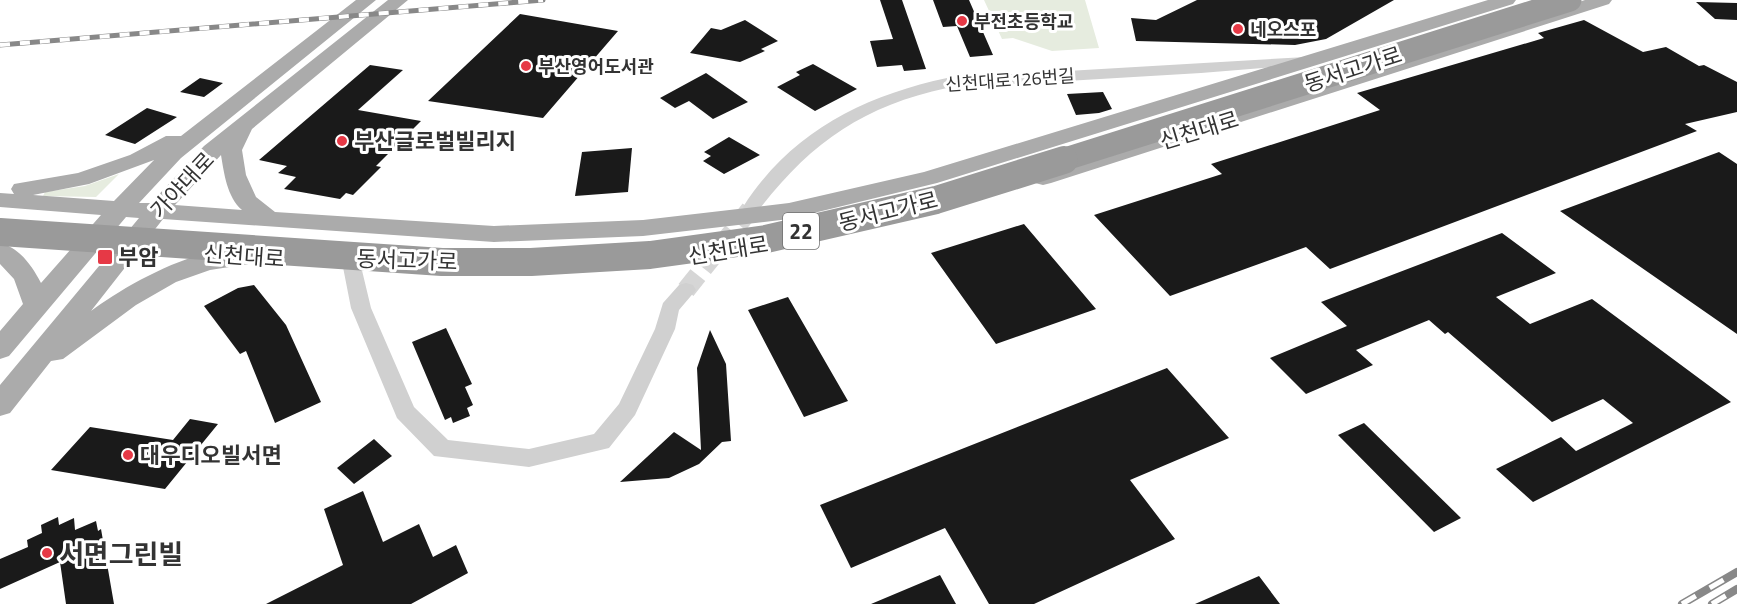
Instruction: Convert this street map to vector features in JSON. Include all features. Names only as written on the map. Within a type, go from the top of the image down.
[{"type":"highway","name":"동서고가로","points":[[0,216],[451,248],[555,246],[658,239],[753,227],[867,203],[932,185],[1532,0]]},
{"type":"highway","name":"동서고가로","points":[[0,232],[442,262],[531,262],[650,255],[766,239],[936,200],[1570,0]]},
{"type":"main road","points":[[0,189],[57,186],[130,164],[226,111],[356,0]]},
{"type":"main road","name":"가야대로","points":[[0,349],[87,244],[173,153],[367,0]]},
{"type":"main road","name":"가야대로","points":[[0,405],[127,247],[212,151],[399,0]]},
{"type":"main road","points":[[268,219],[246,201],[235,175],[231,150],[247,121],[314,75],[411,0]]},
{"type":"main road","name":"신천대로","points":[[0,200],[414,230],[534,234],[642,228],[789,211],[929,178],[1507,0]]},
{"type":"main road","name":"신천대로","points":[[0,238],[246,257],[485,269],[575,267],[651,261],[804,238],[1053,176],[1603,0]]},
{"type":"main road","points":[[0,251],[16,263],[32,285],[36,306]]},
{"type":"main road","points":[[18,380],[103,315],[141,290],[183,270],[208,262],[246,257]]},
{"type":"street","name":"신천대로126번길","points":[[752,207],[788,164],[828,130],[848,116],[884,98],[918,88],[947,83],[1311,61]]},
{"type":"street","points":[[351,262],[361,308],[405,412],[442,449],[529,458],[601,442],[627,409],[665,329],[670,308],[686,290]]},
{"type":"shaded area","points":[[984,0],[1085,0],[1099,48],[1052,51],[1013,38],[1002,39]]},
{"type":"shaded area","points":[[119,174],[96,197],[43,196],[45,192],[85,186]]},
{"type":"building","points":[[880,0],[902,0],[926,69],[904,71],[902,65],[877,67],[870,41],[893,39]]},
{"type":"building","points":[[933,0],[969,0],[993,55],[970,57],[957,26],[943,27]]},
{"type":"building","name":"네오스포","points":[[1197,0],[1394,0],[1326,39],[1295,45],[1136,41],[1131,18],[1156,20]]},
{"type":"building","points":[[1696,2],[1737,3],[1737,20],[1715,19]]},
{"type":"building","name":"부산영어도서관","points":[[520,14],[618,31],[543,118],[428,101]]},
{"type":"building","points":[[745,20],[778,41],[761,49],[765,51],[740,62],[690,53],[711,28],[721,30]]},
{"type":"building","points":[[1584,20],[1643,52],[1666,47],[1699,66],[1704,65],[1737,82],[1737,112],[1685,124],[1697,131],[1330,269],[1306,247],[1170,296],[1094,215],[1222,174],[1211,164],[1380,110],[1357,93],[1544,38],[1538,33]]},
{"type":"building","points":[[813,64],[857,89],[815,111],[777,87],[800,75],[796,72]]},
{"type":"building","name":"부산글로벌빌리지","points":[[370,65],[403,70],[358,110],[421,121],[376,166],[381,167],[353,195],[346,193],[340,199],[284,189],[296,177],[278,173],[287,166],[259,160]]},
{"type":"building","points":[[706,73],[748,102],[713,119],[689,101],[675,108],[660,98]]},
{"type":"building","points":[[200,78],[223,83],[204,97],[180,92]]},
{"type":"building","points":[[1103,92],[1112,109],[1099,113],[1076,115],[1067,94]]},
{"type":"building","points":[[147,108],[177,117],[135,144],[105,135]]},
{"type":"building","points":[[729,137],[760,155],[724,174],[703,161],[711,156],[704,152]]},
{"type":"building","points":[[632,148],[628,192],[575,196],[582,152]]},
{"type":"building","points":[[1719,152],[1737,164],[1737,334],[1560,211]]},
{"type":"building","points":[[1024,224],[1096,309],[996,344],[931,253]]},
{"type":"building","points":[[1502,233],[1556,273],[1496,297],[1530,324],[1592,299],[1731,402],[1533,502],[1496,469],[1561,437],[1576,451],[1633,423],[1603,399],[1552,422],[1448,332],[1445,334],[1429,320],[1356,350],[1373,365],[1306,394],[1270,358],[1347,326],[1321,302]]},
{"type":"building","points":[[254,285],[286,325],[321,402],[275,423],[246,351],[240,354],[204,306],[238,288]]},
{"type":"building","points":[[788,297],[848,401],[804,417],[748,310]]},
{"type":"building","points":[[446,328],[472,384],[465,387],[473,405],[467,408],[470,416],[453,423],[451,417],[445,420],[412,342]]},
{"type":"building","points":[[710,330],[726,364],[731,441],[722,442],[699,464],[669,478],[620,482],[674,432],[701,450],[697,368]]},
{"type":"building","points":[[1167,368],[1229,438],[1130,480],[1175,539],[1034,604],[989,604],[945,528],[851,568],[820,505]]},
{"type":"building","name":"대우디오빌서면","points":[[190,419],[218,424],[165,489],[51,470],[90,427],[173,440]]},
{"type":"building","points":[[1364,423],[1461,518],[1434,532],[1338,435]]},
{"type":"building","points":[[374,439],[392,456],[354,484],[337,468]]},
{"type":"building","points":[[363,491],[383,542],[419,524],[433,557],[456,545],[468,573],[411,604],[266,604],[343,565],[324,509]]},
{"type":"building","points":[[58,517],[59,525],[74,518],[75,530],[96,521],[98,531],[101,529],[114,604],[66,604],[60,562],[0,589],[0,559],[28,547],[27,540],[42,533],[41,525]]},
{"type":"building","points":[[940,575],[956,604],[871,604]]},
{"type":"building","points":[[1259,576],[1280,604],[1195,604]]},
{"type":"tunnel","points":[[686,290],[752,207]]},
{"type":"railway","points":[[0,45],[543,0]]},
{"type":"railway","points":[[1682,604],[1737,572]]},
{"type":"railway","points":[[1712,604],[1737,589]]},
{"type":"place","name":"부전초등학교","points":[[962,21]]},
{"type":"place","name":"네오스포","points":[[1238,29]]},
{"type":"place","name":"부산영어도서관","points":[[526,66]]},
{"type":"place","name":"부산글로벌빌리지","points":[[342,141]]},
{"type":"place","name":"부암","points":[[105,257]]},
{"type":"place","name":"대우디오빌서면","points":[[128,455]]},
{"type":"place","name":"서면그린빌","points":[[47,553]]}]
